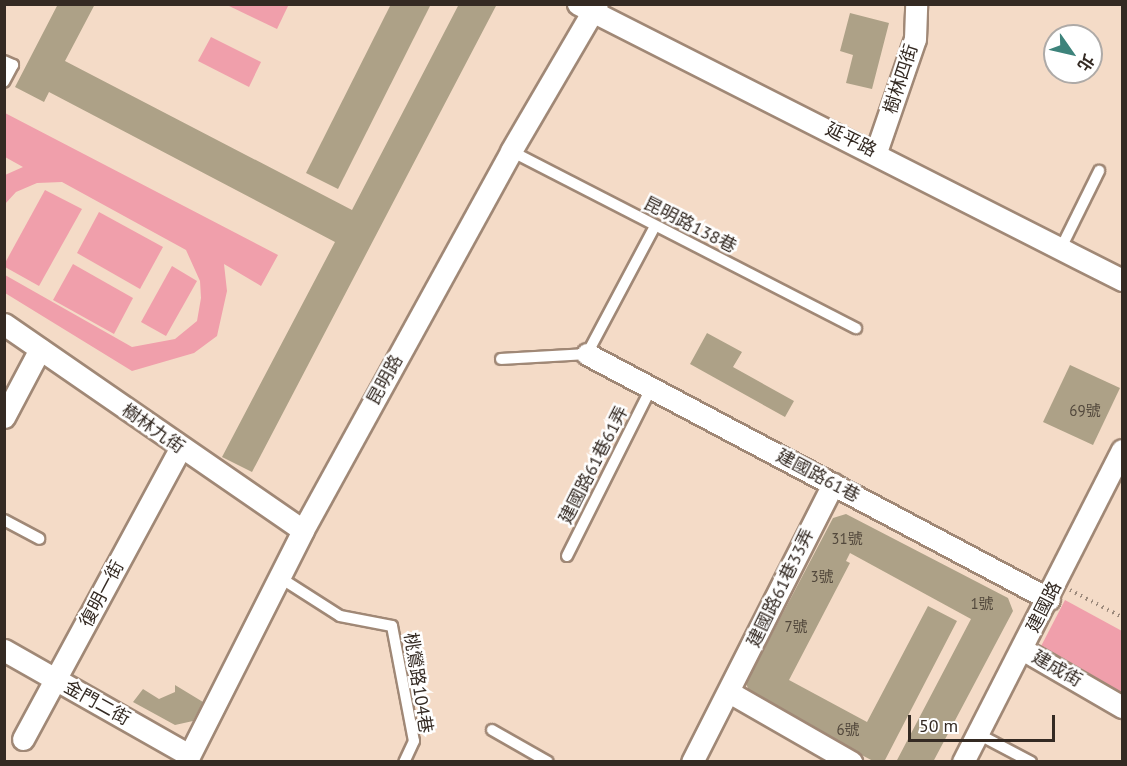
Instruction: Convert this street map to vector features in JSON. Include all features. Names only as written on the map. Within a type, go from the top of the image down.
[{"type":"street","name":"樹林四街","points":[[876,152],[915,39],[916,4]]},
{"type":"street","name":"延平路","points":[[589,7],[1062,246],[1122,280]]},
{"type":"street","name":"昆明路","points":[[193,759],[303,530],[589,7]]},
{"type":"street","name":"樹林九街","points":[[4,324],[180,449],[303,530]]},
{"type":"street","points":[[4,417],[40,349]]},
{"type":"street","name":"建國路61巷","points":[[586,354],[833,484],[1053,591]]},
{"type":"street","name":"復明一街","points":[[22,739],[180,449]]},
{"type":"street","name":"建國路","points":[[963,762],[1053,591],[1122,450]]},
{"type":"street","name":"建國路61巷33弄","points":[[692,762],[833,484]]},
{"type":"street","name":"建成街","points":[[1022,649],[1122,707]]},
{"type":"street","name":"金門二街","points":[[4,650],[193,759]]},
{"type":"street","points":[[729,692],[850,761]]},
{"type":"lane","points":[[4,61],[14,65],[4,82]]},
{"type":"lane","name":"昆明路138巷","points":[[511,151],[856,328]]},
{"type":"lane","points":[[1062,246],[1099,171]]},
{"type":"lane","points":[[501,359],[586,354],[655,226]]},
{"type":"lane","name":"建國路61巷61弄","points":[[567,556],[651,388]]},
{"type":"lane","points":[[4,520],[39,539]]},
{"type":"lane","name":"桃鶯路104巷","points":[[279,578],[340,616],[392,626],[414,741],[404,762]]},
{"type":"lane","points":[[492,730],[548,762]]},
{"type":"lane","points":[[978,734],[1031,762]]},
{"type":"path","points":[[1053,591],[1122,617]]},
{"type":"shaded area","points":[[285,4],[288,6],[277,29],[227,5]]},
{"type":"shaded area","points":[[211,37],[261,62],[249,87],[198,61]]},
{"type":"shaded area","points":[[5,113],[278,255],[261,286],[224,264],[227,291],[217,336],[194,353],[132,371],[5,293],[5,275],[132,347],[175,339],[197,321],[201,298],[200,281],[186,250],[62,182],[37,183],[16,192],[5,204],[5,175],[23,167],[5,157]]},
{"type":"shaded area","points":[[45,190],[82,209],[39,286],[5,267],[5,263]]},
{"type":"shaded area","points":[[99,212],[163,247],[140,289],[77,253]]},
{"type":"shaded area","points":[[73,264],[133,298],[114,334],[53,300]]},
{"type":"shaded area","points":[[172,266],[197,281],[166,336],[141,322]]},
{"type":"shaded area","points":[[1065,600],[1122,631],[1122,697],[1038,652]]},
{"type":"building","points":[[58,4],[95,4],[65,61],[352,210],[459,4],[497,4],[252,472],[222,457],[335,242],[49,92],[44,102],[15,87]]},
{"type":"building","points":[[391,4],[431,4],[338,189],[306,173]]},
{"type":"building","points":[[850,13],[889,23],[872,89],[846,83],[853,55],[840,51]]},
{"type":"building","points":[[707,333],[742,352],[733,367],[794,401],[785,417],[690,364]]},
{"type":"building","points":[[1070,365],[1120,388],[1093,445],[1043,422]]},
{"type":"building","points":[[846,514],[1008,598],[1013,611],[933,762],[896,762],[971,619],[850,553],[846,561],[850,563],[789,680],[867,722],[928,606],[957,621],[884,762],[875,762],[751,697],[746,683],[833,518]]},
{"type":"building","points":[[175,685],[203,702],[193,721],[175,725],[133,702],[143,689],[159,699],[175,692]]}]
